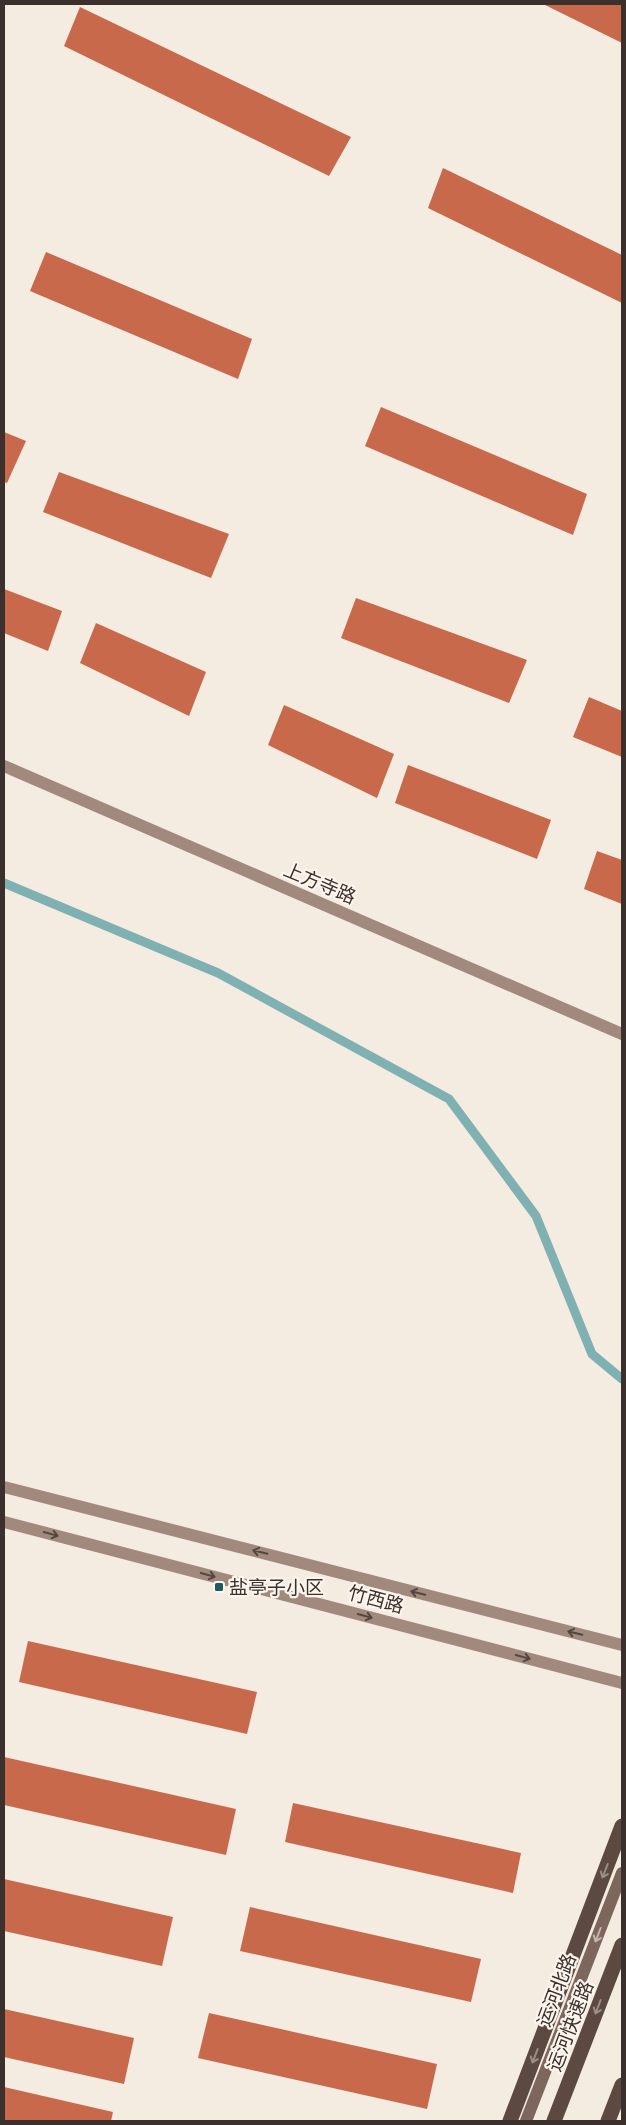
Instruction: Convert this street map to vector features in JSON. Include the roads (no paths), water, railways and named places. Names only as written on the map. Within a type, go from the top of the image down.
[{"type":"highway","points":[[510,2121],[622,1826]]},
{"type":"highway","name":"运河快速路","points":[[554,2121],[622,1945]]},
{"type":"highway","points":[[608,2121],[622,2085]]},
{"type":"main road","name":"上方寺路","points":[[4,766],[622,1034]]},
{"type":"main road","name":"竹西路","points":[[4,1487],[622,1645]]},
{"type":"main road","name":"竹西路","points":[[4,1522],[622,1683]]},
{"type":"main road","name":"运河北路","points":[[526,2121],[622,1873]]},
{"type":"waterway","points":[[4,883],[218,973],[449,1099],[536,1216],[592,1354],[622,1379]]},
{"type":"place","name":"盐亭子小区","points":[[219,1587]]}]
